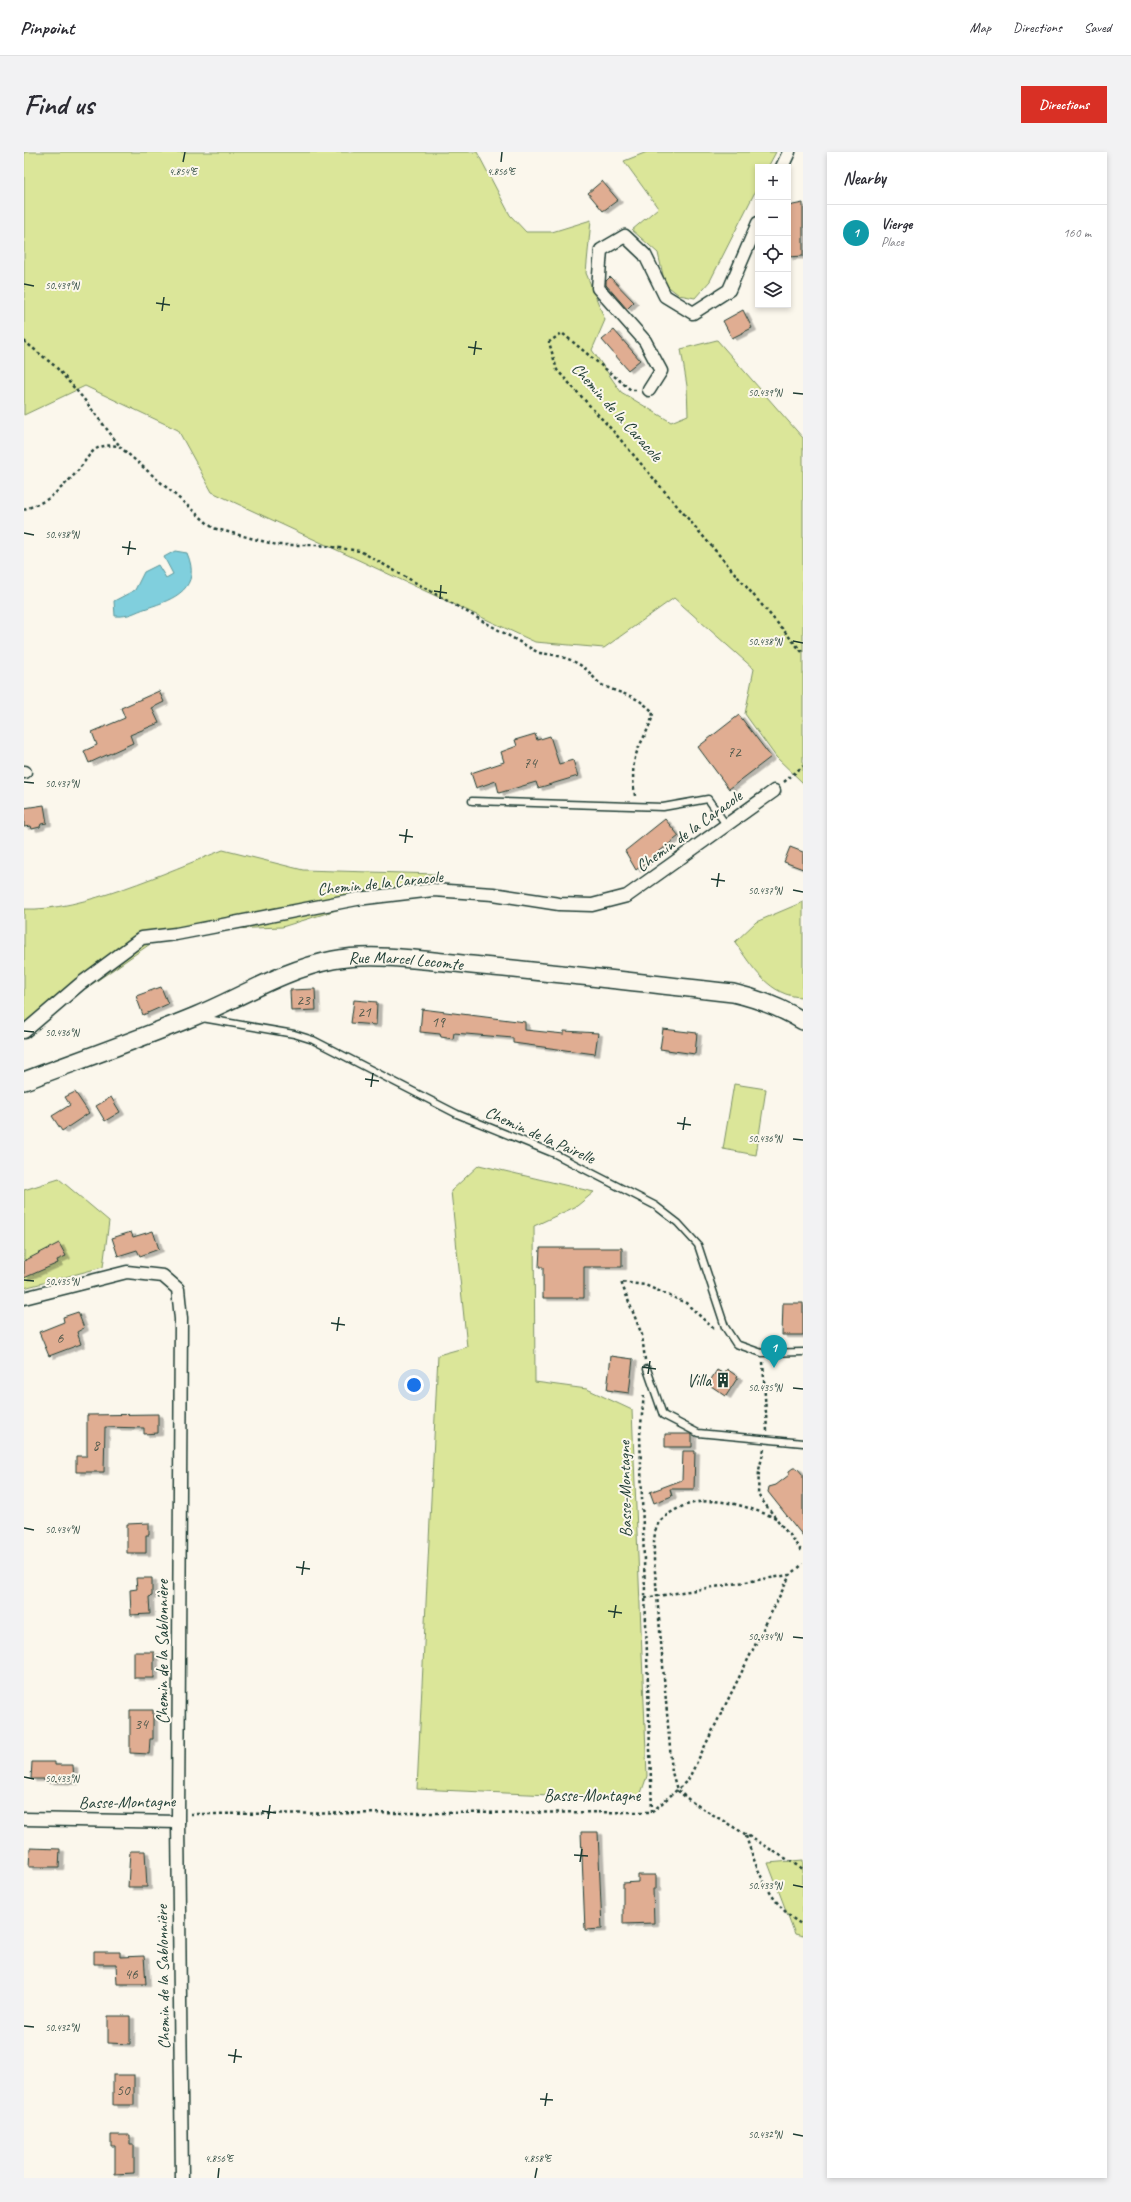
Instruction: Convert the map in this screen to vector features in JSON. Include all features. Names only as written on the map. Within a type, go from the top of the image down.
[{"type":"street","points":[[783,164],[789,152]]},
{"type":"street","points":[[649,390],[661,370],[645,341],[598,288],[601,250],[625,236],[645,254],[665,296],[693,313],[729,290],[755,230]]},
{"type":"street","name":"Chemin de la Caracole","points":[[24,1032],[80,984],[142,938],[176,934],[357,899],[433,890],[493,894],[559,904],[592,905],[627,896],[774,791]]},
{"type":"street","name":"Rue Marcel Lecomte","points":[[24,1081],[194,1016],[251,989],[306,967],[334,960],[363,958],[421,960],[733,993],[759,999],[786,1010],[803,1021]]},
{"type":"street","name":"Chemin de la Sablonnière","points":[[24,1298],[127,1272],[163,1276],[178,1289],[182,1319],[178,1822],[182,2178]]},
{"type":"street","name":"Basse-Montagne","points":[[24,1819],[178,1822]]},
{"type":"lane","points":[[472,802],[663,807],[708,799],[727,826]]},
{"type":"lane","name":"Chemin de la Pairelle","points":[[194,1016],[288,1032],[313,1040],[457,1114],[555,1154],[656,1206],[678,1223],[698,1245],[725,1327],[736,1344]]},
{"type":"lane","points":[[736,1344],[762,1353],[803,1352]]},
{"type":"lane","points":[[647,1369],[663,1415],[698,1433],[767,1438],[803,1443]]},
{"type":"path","name":"Chemin de la Caracole","points":[[649,390],[631,390],[562,333],[549,342],[556,370],[613,431],[803,653]]},
{"type":"path","points":[[24,341],[56,367],[83,398],[119,446],[213,528],[277,545],[319,545],[360,551],[539,653],[559,655],[576,662],[602,685],[630,694],[644,703],[653,712],[652,724],[635,758],[632,777],[637,806]]},
{"type":"path","points":[[24,510],[48,499],[75,474],[89,454],[99,447],[108,444],[119,446]]},
{"type":"path","points":[[774,791],[803,766]]},
{"type":"path","name":"Basse-Montagne","points":[[178,1822],[188,1814],[202,1812],[652,1812],[640,1436],[647,1369],[642,1335],[621,1282],[645,1285],[686,1302],[713,1328],[736,1344]]},
{"type":"path","points":[[762,1353],[767,1438],[759,1470],[758,1495],[803,1553]]},
{"type":"path","points":[[776,1518],[739,1505],[713,1501],[699,1501],[666,1514],[657,1525],[654,1540],[657,1597],[672,1772],[677,1790],[692,1802],[746,1836],[803,1869]]},
{"type":"path","points":[[652,1812],[688,1780],[790,1575],[803,1564]]},
{"type":"path","points":[[645,1598],[790,1575]]},
{"type":"path","points":[[746,1836],[760,1876],[778,1904],[803,1925]]},
{"type":"green space","points":[[24,152],[477,152],[510,215],[526,232],[552,232],[591,220],[586,273],[605,320],[592,350],[621,392],[671,422],[688,415],[687,386],[681,349],[717,340],[803,438],[803,783],[776,757],[745,714],[754,669],[674,598],[604,648],[535,642],[212,492],[178,430],[85,386],[24,415]]},
{"type":"green space","points":[[647,152],[776,152],[770,164],[755,164],[755,192],[710,281],[695,298],[679,295],[665,284],[658,253],[632,230],[658,208],[624,161]]},
{"type":"green space","points":[[223,850],[303,870],[437,874],[388,894],[282,927],[228,929],[153,942],[24,1031],[24,909],[47,908],[98,897],[151,879]]},
{"type":"green space","points":[[803,902],[803,997],[791,996],[771,986],[755,970],[735,942],[756,922]]},
{"type":"green space","points":[[734,1084],[766,1089],[756,1155],[723,1149]]},
{"type":"green space","points":[[479,1165],[594,1192],[577,1206],[534,1226],[535,1382],[587,1389],[632,1410],[647,1776],[639,1799],[417,1789],[438,1355],[467,1347],[451,1191]]},
{"type":"green space","points":[[59,1179],[109,1221],[103,1267],[24,1288],[24,1190]]},
{"type":"green space","points":[[803,1860],[803,1936],[795,1934],[768,1863]]},
{"type":"water","points":[[175,551],[187,553],[191,565],[191,575],[183,590],[167,601],[128,615],[115,616],[114,601],[135,590],[144,572],[158,565],[166,578],[173,574],[164,557]]},
{"type":"building","points":[[602,181],[618,200],[603,211],[588,193]]},
{"type":"building","points":[[803,203],[803,256],[791,257],[791,205]]},
{"type":"building","points":[[610,277],[634,302],[627,309],[606,285],[606,281]]},
{"type":"building","points":[[743,310],[752,328],[732,338],[723,321]]},
{"type":"building","points":[[614,330],[640,360],[628,370],[602,340]]},
{"type":"building","points":[[159,691],[164,702],[152,708],[159,723],[130,735],[133,743],[89,763],[84,751],[97,745],[92,732],[125,718],[121,708]]},
{"type":"building","points":[[739,715],[771,757],[729,789],[698,747]]},
{"type":"building","points":[[535,734],[537,740],[550,736],[559,764],[573,760],[578,776],[538,788],[536,782],[499,793],[496,781],[476,788],[471,773],[504,762],[501,752],[517,746],[515,740]]},
{"type":"building","points":[[44,805],[47,823],[41,824],[40,827],[32,829],[31,826],[24,827],[24,808]]},
{"type":"building","points":[[665,819],[679,836],[636,870],[625,851]]},
{"type":"building","points":[[790,847],[803,852],[803,869],[784,862]]},
{"type":"building","points":[[161,987],[168,1004],[143,1015],[136,996]]},
{"type":"building","points":[[315,989],[316,1010],[291,1011],[290,990]]},
{"type":"building","points":[[354,1000],[377,1002],[376,1025],[351,1023]]},
{"type":"building","points":[[422,1009],[525,1022],[525,1030],[564,1034],[564,1031],[598,1033],[595,1054],[513,1043],[513,1038],[454,1033],[453,1039],[441,1037],[440,1034],[420,1032]]},
{"type":"building","points":[[663,1029],[697,1033],[695,1054],[660,1049]]},
{"type":"building","points":[[75,1092],[89,1113],[62,1131],[52,1116],[70,1105],[65,1097]]},
{"type":"building","points":[[111,1097],[120,1112],[105,1121],[96,1106]]},
{"type":"building","points":[[153,1231],[159,1249],[140,1256],[137,1250],[118,1256],[112,1238],[131,1232],[133,1237]]},
{"type":"building","points":[[59,1243],[66,1256],[57,1260],[58,1263],[24,1278],[24,1261]]},
{"type":"building","points":[[540,1248],[622,1248],[622,1267],[584,1267],[584,1298],[543,1298],[543,1267],[539,1267]]},
{"type":"building","points":[[783,1303],[803,1303],[803,1335],[782,1335]]},
{"type":"building","points":[[78,1312],[84,1328],[77,1332],[81,1344],[49,1356],[39,1332],[64,1322],[63,1317]]},
{"type":"building","points":[[611,1356],[633,1359],[629,1393],[607,1390]]},
{"type":"building","name":"Villa","points":[[727,1369],[738,1377],[726,1396],[708,1384],[717,1370],[724,1374]]},
{"type":"building","points":[[158,1414],[158,1433],[144,1434],[144,1428],[105,1427],[104,1472],[76,1472],[76,1456],[87,1456],[87,1415]]},
{"type":"building","points":[[665,1434],[690,1434],[692,1435],[692,1447],[665,1447]]},
{"type":"building","points":[[683,1451],[695,1451],[694,1489],[670,1489],[672,1496],[654,1503],[650,1492],[682,1480]]},
{"type":"building","points":[[793,1468],[797,1468],[803,1475],[803,1536],[768,1492],[769,1487],[776,1485],[789,1475],[789,1471]]},
{"type":"building","points":[[149,1523],[149,1535],[146,1535],[146,1553],[127,1553],[127,1524]]},
{"type":"building","points":[[136,1578],[152,1578],[152,1596],[149,1597],[150,1614],[131,1615],[130,1590],[137,1589]]},
{"type":"building","points":[[134,1652],[154,1652],[154,1678],[134,1678]]},
{"type":"building","points":[[130,1710],[153,1710],[153,1739],[150,1739],[149,1754],[130,1753]]},
{"type":"building","points":[[32,1762],[55,1762],[55,1765],[73,1765],[74,1782],[31,1779]]},
{"type":"building","points":[[581,1832],[598,1832],[602,1929],[585,1930]]},
{"type":"building","points":[[30,1848],[60,1849],[59,1867],[29,1867]]},
{"type":"building","points":[[130,1851],[145,1851],[147,1887],[128,1887]]},
{"type":"building","points":[[638,1875],[656,1875],[656,1889],[653,1889],[654,1923],[623,1924],[623,1883],[638,1882]]},
{"type":"building","points":[[94,1952],[120,1952],[120,1957],[144,1956],[146,1984],[117,1984],[116,1964],[94,1964]]},
{"type":"building","points":[[108,2016],[130,2016],[130,2044],[108,2043]]},
{"type":"building","points":[[113,2075],[134,2075],[134,2105],[113,2105]]},
{"type":"building","points":[[111,2135],[130,2135],[130,2145],[134,2145],[134,2173],[115,2174],[115,2146],[111,2146]]},
{"type":"place","name":"Vierge","points":[[774,1368]]},
{"type":"place","name":"Villa","points":[[723,1380]]}]
